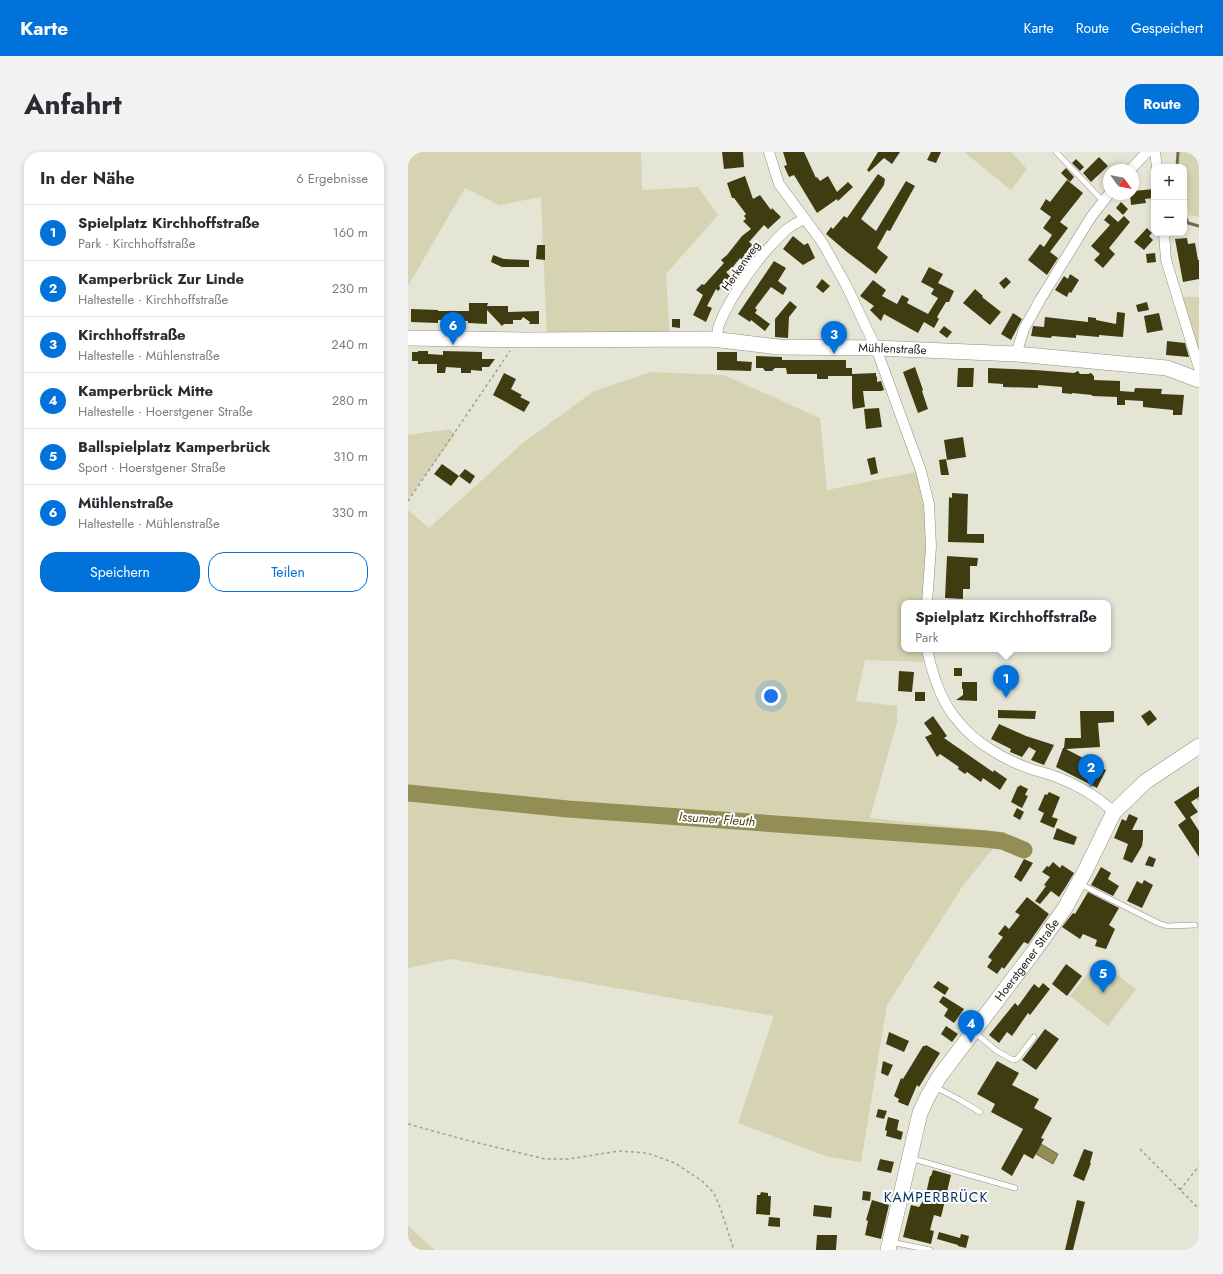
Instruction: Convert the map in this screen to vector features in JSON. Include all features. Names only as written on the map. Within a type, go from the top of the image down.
[{"type":"street","points":[[770,152],[779,184],[822,242],[846,285],[876,348],[921,471],[929,504],[931,547],[926,600]]},
{"type":"street","points":[[1136,164],[1147,152]]},
{"type":"street","points":[[1155,152],[1157,164]]},
{"type":"street","points":[[1016,354],[1024,329],[1040,300],[1091,217],[1104,200]]},
{"type":"street","name":"Herkenweg","points":[[717,340],[719,326],[747,276],[767,250],[787,229],[804,219]]},
{"type":"street","points":[[1164,236],[1166,260],[1199,368]]},
{"type":"street","name":"Mühlenstraße","points":[[408,338],[518,340],[717,340],[779,347],[876,348],[1016,354],[1167,368],[1199,380]]},
{"type":"street","points":[[928,652],[942,697],[958,721],[979,742],[1005,758],[1030,769],[1058,778],[1089,792],[1114,812]]},
{"type":"street","name":"Hoerstgener Straße","points":[[889,1246],[920,1113],[934,1084],[1065,908],[1114,812],[1146,782],[1199,746]]},
{"type":"lane","points":[[1056,152],[1103,194]]},
{"type":"lane","points":[[1078,884],[1166,926],[1195,925]]},
{"type":"lane","points":[[973,1031],[997,1050],[1013,1060],[1017,1060],[1034,1037]]},
{"type":"lane","points":[[934,1084],[939,1089],[980,1112]]},
{"type":"lane","points":[[910,1158],[1015,1188]]},
{"type":"lane","points":[[889,1246],[930,1250]]},
{"type":"path","points":[[408,501],[518,340]]},
{"type":"path","points":[[408,1124],[545,1159],[569,1158],[619,1151],[654,1155],[674,1163],[702,1181],[714,1193],[734,1250]]},
{"type":"path","points":[[1140,1149],[1199,1209]]},
{"type":"path","points":[[1180,1190],[1199,1166]]},
{"type":"shaded area","points":[[408,152],[641,152],[642,190],[698,187],[718,215],[666,274],[670,340],[547,340],[541,197],[499,205],[465,188],[408,286]]},
{"type":"shaded area","points":[[964,152],[1011,152],[1027,169],[1011,190]]},
{"type":"shaded area","points":[[1177,152],[1199,152],[1199,217],[1189,215],[1187,204],[1187,164],[1179,164]]},
{"type":"shaded area","points":[[1174,297],[1199,297],[1199,369]]},
{"type":"shaded area","points":[[651,372],[724,375],[820,418],[827,490],[921,471],[929,504],[927,600],[901,600],[901,652],[928,652],[930,662],[865,660],[856,701],[897,706],[897,722],[870,818],[1006,832],[962,887],[887,1005],[861,1162],[828,1157],[738,1123],[774,1016],[451,959],[408,968],[408,510],[429,528],[524,442],[594,391]]},
{"type":"shaded area","points":[[449,429],[455,434],[408,499],[408,435]]},
{"type":"shaded area","points":[[1098,960],[1136,989],[1108,1026],[1070,996]]},
{"type":"shaded area","points":[[1041,1144],[1058,1154],[1053,1164],[1036,1154]]},
{"type":"shaded area","points":[[408,1226],[435,1250],[408,1250]]},
{"type":"building","points":[[722,152],[743,152],[744,167],[724,169]]},
{"type":"building","points":[[783,152],[804,152],[816,178],[817,177],[820,181],[828,176],[837,192],[848,182],[853,187],[838,201],[837,199],[817,213],[794,175],[789,177],[784,166],[787,165]]},
{"type":"building","points":[[878,152],[900,152],[892,164],[884,158],[869,172],[867,170]]},
{"type":"building","points":[[931,152],[941,152],[936,163],[927,160]]},
{"type":"building","points":[[1099,157],[1106,164],[1103,164],[1103,171],[1091,182],[1083,173]]},
{"type":"building","points":[[1076,159],[1084,167],[1080,171],[1072,163]]},
{"type":"building","points":[[1066,168],[1074,177],[1070,182],[1061,173]]},
{"type":"building","points":[[878,174],[885,179],[884,185],[861,219],[876,231],[906,181],[915,186],[890,231],[887,230],[877,248],[888,257],[876,274],[826,234],[831,227],[833,229],[844,216],[847,218]]},
{"type":"building","points":[[745,176],[753,199],[760,195],[771,210],[772,208],[781,217],[768,229],[764,225],[749,242],[753,245],[742,260],[740,258],[732,268],[726,272],[731,277],[718,291],[716,289],[707,306],[712,308],[706,322],[693,315],[703,295],[696,290],[702,284],[704,285],[724,263],[721,260],[727,255],[742,236],[751,229],[743,221],[746,219],[744,216],[746,214],[734,198],[732,198],[727,183]]},
{"type":"building","points":[[1067,180],[1083,193],[1060,222],[1068,228],[1050,252],[1058,258],[1047,275],[1028,260],[1040,244],[1044,247],[1052,235],[1043,228],[1051,217],[1040,209],[1046,199],[1050,202]]},
{"type":"building","points":[[1151,189],[1151,198],[1145,199],[1146,203],[1131,205],[1131,200],[1139,200],[1139,190]]},
{"type":"building","points":[[1121,202],[1128,209],[1123,215],[1116,208]]},
{"type":"building","points":[[1109,214],[1118,222],[1124,216],[1130,222],[1109,248],[1115,254],[1103,268],[1094,260],[1100,254],[1091,246],[1110,225],[1104,220]]},
{"type":"building","points":[[1147,228],[1151,232],[1149,236],[1153,240],[1144,250],[1134,242]]},
{"type":"building","points":[[793,236],[804,245],[808,243],[815,258],[803,265],[783,249]]},
{"type":"building","points":[[1187,238],[1188,244],[1195,243],[1199,260],[1199,279],[1183,282],[1175,239]]},
{"type":"building","points":[[537,245],[545,245],[545,260],[536,259]]},
{"type":"building","points":[[1155,253],[1156,262],[1147,263],[1146,254]]},
{"type":"building","points":[[493,255],[504,259],[529,260],[529,267],[502,267],[491,262]]},
{"type":"building","points":[[774,261],[786,268],[778,281],[787,288],[783,295],[771,287],[755,308],[757,310],[755,313],[770,324],[765,331],[751,320],[750,322],[738,314]]},
{"type":"building","points":[[929,267],[943,274],[938,283],[954,291],[949,302],[946,302],[937,317],[939,319],[934,328],[924,322],[918,333],[884,314],[881,321],[870,310],[874,306],[860,296],[873,280],[886,290],[882,296],[897,304],[902,295],[909,299],[907,303],[928,314],[938,298],[931,294],[934,289],[921,282]]},
{"type":"building","points":[[1070,274],[1079,280],[1071,293],[1069,292],[1067,297],[1055,290],[1064,276],[1068,279]]},
{"type":"building","points":[[1006,277],[1011,282],[1004,289],[999,283]]},
{"type":"building","points":[[822,279],[830,286],[823,293],[816,287]]},
{"type":"building","points":[[975,289],[983,296],[982,297],[1001,312],[990,325],[963,303]]},
{"type":"building","points":[[790,301],[797,307],[789,317],[788,338],[775,337],[775,319]]},
{"type":"building","points":[[1147,302],[1149,310],[1138,312],[1136,305]]},
{"type":"building","points":[[469,303],[488,303],[487,306],[508,306],[508,312],[539,311],[539,324],[529,324],[530,322],[523,317],[521,320],[513,320],[513,324],[504,324],[502,326],[487,310],[487,324],[468,323],[468,321],[438,320],[438,323],[411,322],[411,309],[469,311]]},
{"type":"building","points":[[1117,312],[1125,313],[1123,337],[1076,335],[1076,338],[1052,336],[1051,338],[1031,336],[1033,326],[1044,327],[1045,317],[1088,322],[1088,317],[1116,324]]},
{"type":"building","points":[[1013,313],[1022,319],[1011,340],[1001,334]]},
{"type":"building","points":[[1159,313],[1163,330],[1147,333],[1144,316]]},
{"type":"building","points":[[672,319],[680,319],[680,328],[672,327]]},
{"type":"building","points":[[944,326],[952,332],[947,338],[939,332]]},
{"type":"building","points":[[1167,341],[1185,343],[1189,357],[1166,355]]},
{"type":"building","points":[[428,351],[428,354],[443,355],[443,351],[482,352],[482,359],[495,359],[489,367],[482,367],[482,371],[471,370],[471,373],[461,373],[461,368],[446,367],[445,373],[437,373],[437,364],[418,364],[418,361],[412,361],[412,352]]},
{"type":"building","points":[[717,352],[737,352],[737,361],[752,362],[751,371],[717,370]]},
{"type":"building","points":[[756,356],[782,357],[782,360],[846,360],[846,368],[852,368],[852,374],[876,373],[877,382],[881,381],[884,390],[863,391],[865,407],[853,409],[852,376],[828,376],[828,379],[817,379],[817,374],[787,374],[786,368],[775,368],[772,371],[765,371],[763,368],[756,368]]},
{"type":"building","points":[[915,367],[928,409],[918,413],[903,372]]},
{"type":"building","points":[[958,368],[974,368],[973,387],[957,387]]},
{"type":"building","points":[[988,368],[1074,373],[1078,371],[1080,374],[1091,373],[1094,376],[1094,380],[1120,381],[1120,391],[1134,392],[1135,388],[1162,389],[1161,394],[1184,395],[1182,415],[1173,415],[1173,410],[1143,407],[1143,401],[1125,400],[1125,405],[1117,405],[1117,397],[1062,393],[1062,387],[1038,385],[1038,388],[1003,387],[1003,384],[988,383]]},
{"type":"building","points":[[504,373],[516,379],[511,389],[522,395],[520,397],[530,402],[524,412],[493,395]]},
{"type":"building","points":[[879,408],[882,427],[866,429],[864,409]]},
{"type":"building","points":[[963,437],[966,457],[947,460],[944,440]]},
{"type":"building","points":[[875,457],[878,473],[871,475],[867,459]]},
{"type":"building","points":[[946,459],[949,475],[941,475],[939,460]]},
{"type":"building","points":[[442,464],[459,476],[451,486],[434,474]]},
{"type":"building","points":[[465,469],[475,476],[470,484],[459,476]]},
{"type":"building","points":[[952,493],[968,494],[967,534],[984,534],[984,543],[948,542],[949,497],[952,498]]},
{"type":"building","points":[[947,556],[978,558],[977,566],[970,566],[970,589],[963,589],[963,599],[945,598]]},
{"type":"building","points":[[954,668],[962,668],[962,676],[954,676]]},
{"type":"building","points":[[899,671],[914,672],[912,692],[898,691]]},
{"type":"building","points":[[962,682],[977,682],[977,701],[956,700],[963,695]]},
{"type":"building","points":[[915,692],[925,692],[925,701],[915,701]]},
{"type":"building","points":[[998,710],[1036,711],[1035,719],[998,718]]},
{"type":"building","points":[[1150,710],[1157,719],[1148,726],[1141,716]]},
{"type":"building","points":[[1080,711],[1114,711],[1114,722],[1098,723],[1100,747],[1066,749],[1106,770],[1097,788],[1056,767],[1064,748],[1065,738],[1081,738]]},
{"type":"building","points":[[933,716],[947,736],[944,738],[993,772],[994,770],[1007,779],[1000,790],[983,778],[981,782],[967,772],[965,774],[958,769],[959,767],[940,754],[937,757],[925,737],[932,734],[924,723]]},
{"type":"building","points":[[999,724],[1026,736],[1054,745],[1044,765],[1031,760],[1036,751],[1029,747],[1022,757],[1010,752],[1011,749],[991,739]]},
{"type":"building","points":[[1020,785],[1028,789],[1025,795],[1028,796],[1022,808],[1011,802],[1018,786],[1019,787]]},
{"type":"building","points":[[1199,786],[1199,797],[1191,802],[1198,812],[1190,817],[1199,831],[1199,857],[1178,825],[1186,819],[1174,802]]},
{"type":"building","points":[[1049,792],[1060,797],[1052,817],[1058,819],[1054,828],[1040,822],[1044,813],[1038,810],[1045,794],[1047,795]]},
{"type":"building","points":[[1017,808],[1024,812],[1020,820],[1013,816]]},
{"type":"building","points":[[1129,814],[1138,818],[1132,830],[1143,830],[1142,846],[1132,863],[1123,859],[1128,844],[1114,838],[1122,819],[1126,821]]},
{"type":"building","points":[[1057,828],[1077,837],[1074,845],[1053,839]]},
{"type":"building","points":[[1149,856],[1156,859],[1153,867],[1145,865]]},
{"type":"building","points":[[1024,859],[1033,863],[1021,882],[1014,877]]},
{"type":"building","points":[[1053,862],[1060,868],[1062,865],[1074,873],[1059,897],[1051,891],[1040,904],[1035,901],[1046,886],[1044,885],[1050,877],[1042,872]]},
{"type":"building","points":[[1101,867],[1111,873],[1108,879],[1119,886],[1113,896],[1091,885]]},
{"type":"building","points":[[1144,880],[1153,885],[1142,908],[1127,901],[1137,881],[1142,884]]},
{"type":"building","points":[[1088,892],[1119,908],[1109,925],[1115,929],[1106,949],[1095,946],[1097,940],[1083,934],[1080,939],[1062,927],[1073,913],[1075,914]]},
{"type":"building","points":[[1027,897],[1049,914],[1028,944],[1024,942],[1004,969],[1002,967],[997,974],[987,967],[992,960],[988,957],[1003,937],[998,934],[1005,925],[1009,929],[1020,915],[1015,912]]},
{"type":"building","points":[[1066,964],[1082,976],[1067,996],[1052,984]]},
{"type":"building","points":[[938,981],[949,988],[945,995],[933,987]]},
{"type":"building","points":[[1043,983],[1050,989],[1030,1015],[1028,1013],[1012,1036],[1007,1032],[999,1043],[989,1035],[1015,1003],[1018,1006],[1034,984],[1039,988]]},
{"type":"building","points":[[943,996],[964,1009],[954,1023],[944,1016],[948,1009],[939,1002]]},
{"type":"building","points":[[946,1026],[958,1034],[952,1042],[941,1034]]},
{"type":"building","points":[[1045,1029],[1059,1039],[1036,1070],[1022,1060]]},
{"type":"building","points":[[889,1032],[909,1041],[904,1052],[886,1044]]},
{"type":"building","points":[[926,1045],[940,1053],[919,1087],[917,1085],[908,1106],[898,1102],[899,1099],[894,1096],[901,1078],[903,1079],[923,1046]]},
{"type":"building","points":[[883,1061],[893,1065],[888,1076],[881,1073]]},
{"type":"building","points":[[997,1061],[1019,1073],[1012,1085],[1039,1099],[1034,1108],[1052,1118],[1041,1138],[1044,1139],[1033,1159],[1024,1154],[1012,1176],[1001,1169],[1023,1129],[991,1112],[995,1104],[977,1094]]},
{"type":"building","points":[[878,1109],[887,1111],[884,1119],[876,1117]]},
{"type":"building","points":[[888,1117],[899,1120],[897,1130],[903,1132],[901,1140],[886,1136],[887,1131],[885,1130]]},
{"type":"building","points":[[1084,1149],[1093,1152],[1091,1163],[1084,1181],[1073,1176]]},
{"type":"building","points":[[880,1159],[894,1162],[891,1173],[877,1170]]},
{"type":"building","points":[[933,1170],[951,1175],[941,1217],[934,1215],[930,1230],[934,1231],[931,1244],[903,1237],[911,1205],[919,1207],[925,1198],[930,1176]]},
{"type":"building","points":[[863,1191],[871,1192],[870,1201],[862,1200]]},
{"type":"building","points":[[761,1192],[768,1193],[768,1196],[771,1196],[770,1215],[756,1214],[757,1195],[760,1195]]},
{"type":"building","points":[[872,1200],[889,1205],[881,1239],[865,1235],[868,1221],[866,1220]]},
{"type":"building","points":[[1077,1200],[1085,1202],[1073,1250],[1065,1250]]},
{"type":"building","points":[[814,1205],[832,1207],[831,1218],[813,1216]]},
{"type":"building","points":[[769,1217],[780,1218],[780,1227],[768,1226]]},
{"type":"building","points":[[939,1232],[960,1238],[961,1234],[969,1236],[966,1248],[937,1239]]},
{"type":"building","points":[[817,1235],[837,1235],[836,1250],[816,1250]]},
{"type":"waterway","points":[[1177,164],[1178,152]]},
{"type":"waterway","points":[[1187,221],[1188,223],[1199,226]]},
{"type":"waterway","name":"Issumer Fleuth","points":[[408,793],[568,809],[985,839],[1002,841],[1024,850]]},
{"type":"place","name":"Mühlenstraße","points":[[453,345]]},
{"type":"place","name":"Kirchhoffstraße","points":[[834,354]]},
{"type":"place","name":"Spielplatz Kirchhoffstraße","points":[[1006,698]]},
{"type":"place","name":"Kamperbrück Zur Linde","points":[[1091,787]]},
{"type":"place","name":"Ballspielplatz Kamperbrück","points":[[1103,993]]},
{"type":"place","name":"Kamperbrück Mitte","points":[[971,1043]]},
{"type":"district","name":"KAMPERBRÜCK","points":[[936,1197]]}]
